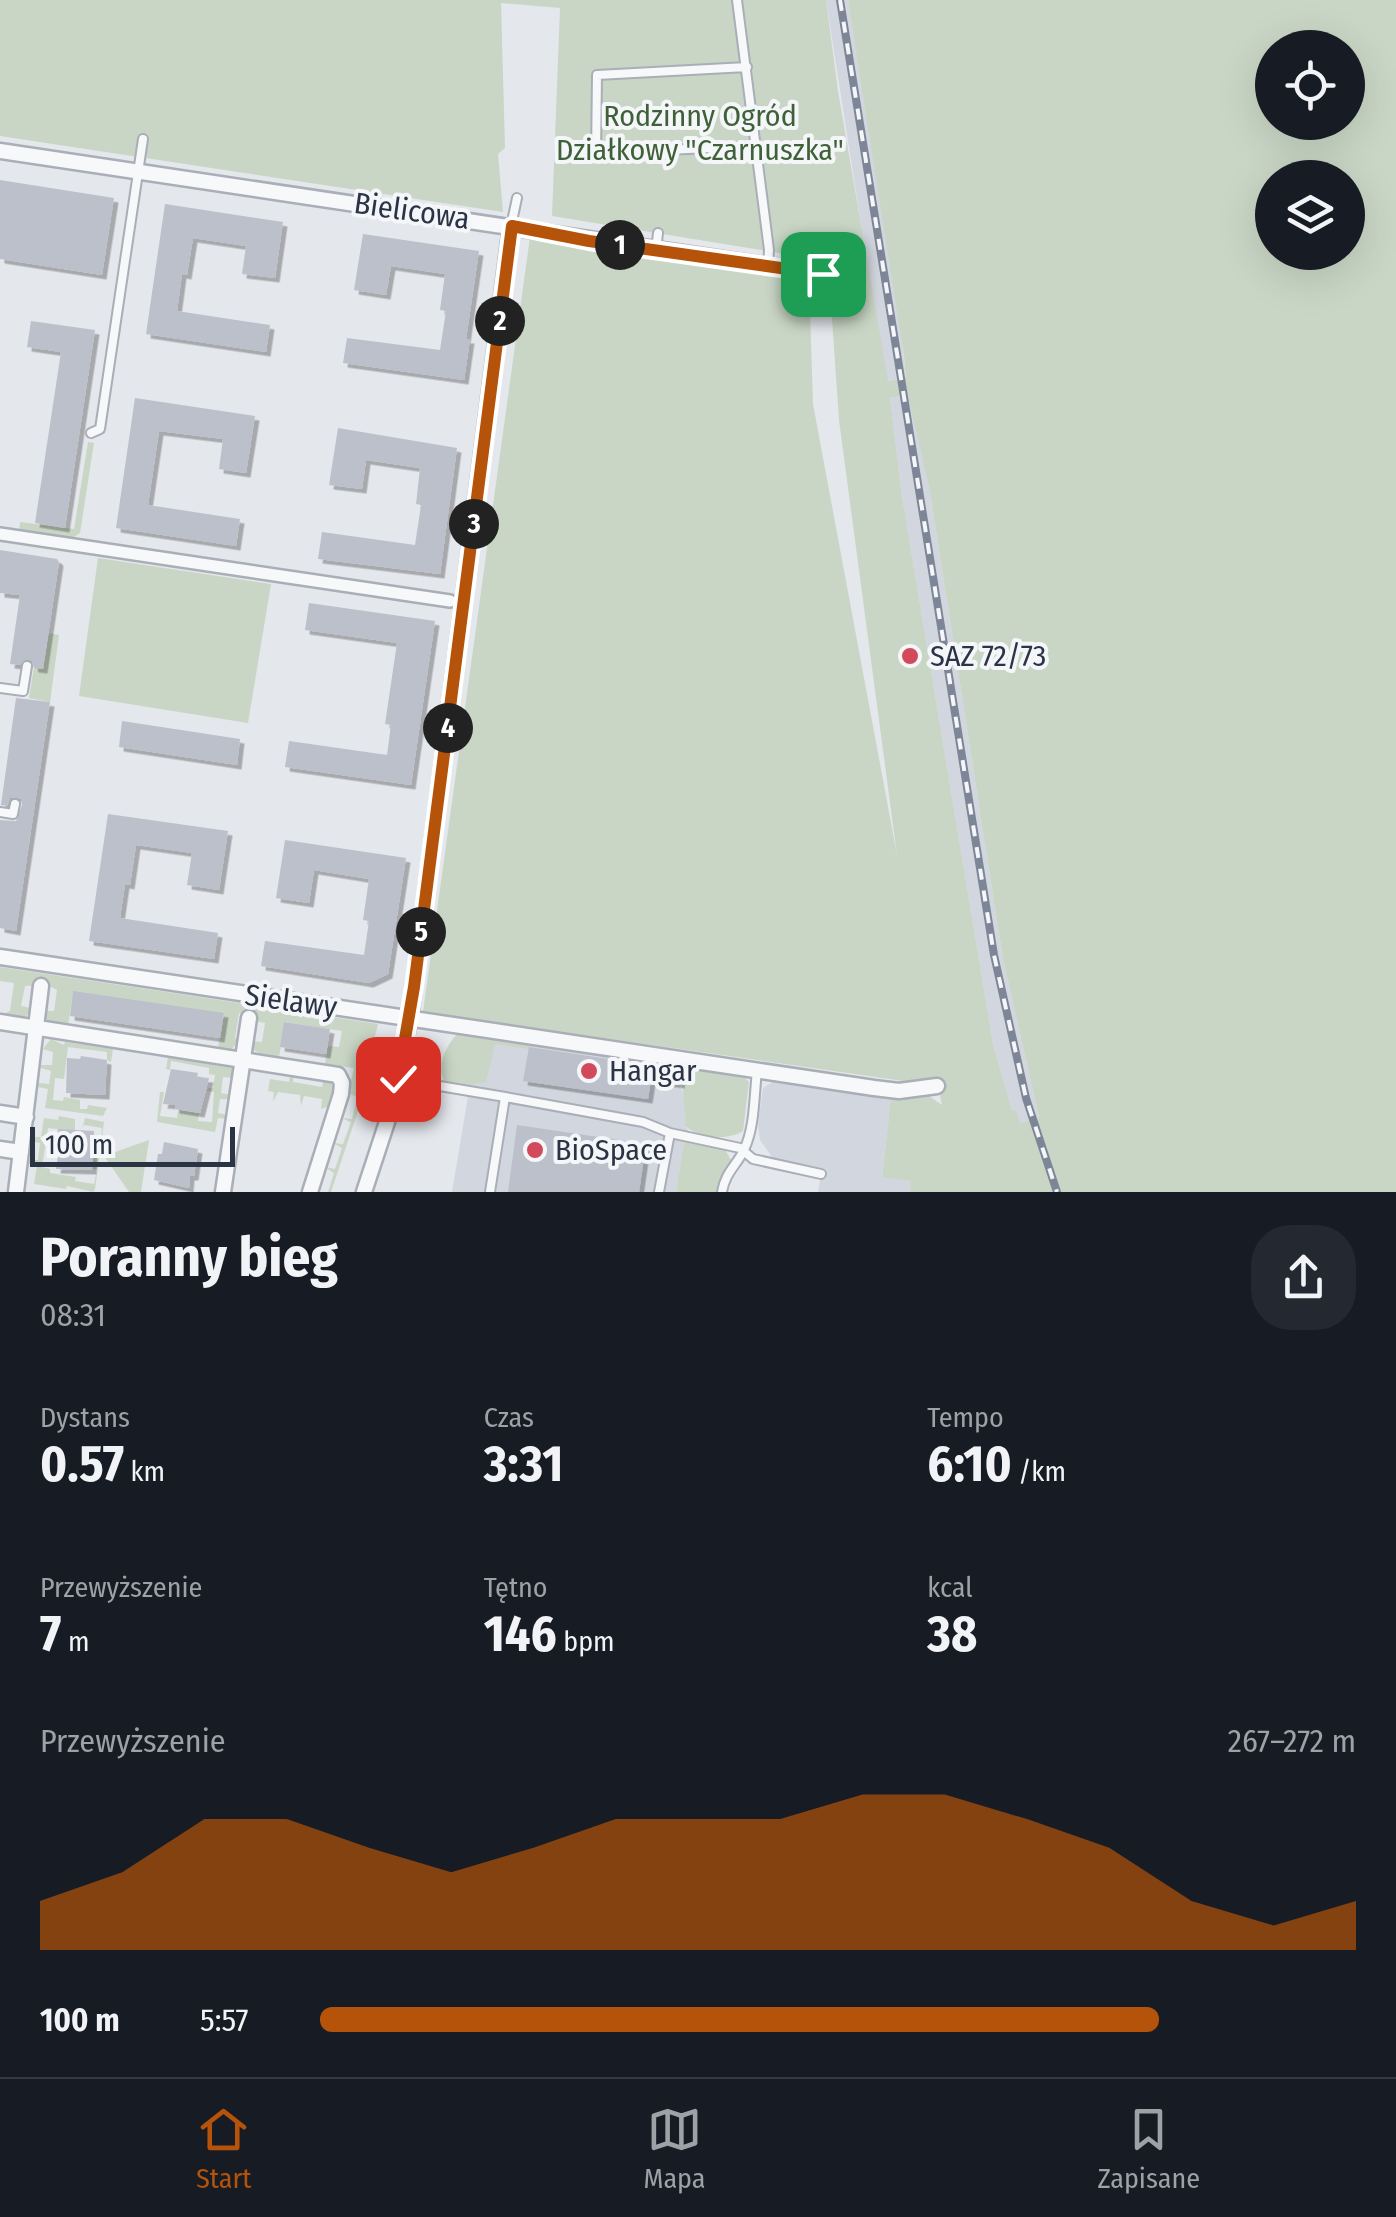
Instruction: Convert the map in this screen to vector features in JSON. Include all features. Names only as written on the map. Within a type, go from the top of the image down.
[{"type":"street","name":"Bielicowa","points":[[0,151],[823,274]]},
{"type":"street","points":[[364,1192],[398,1079],[410,1018],[512,226]]},
{"type":"street","points":[[0,534],[450,601]]},
{"type":"street","name":"Sielawy","points":[[0,957],[899,1091],[938,1086]]},
{"type":"street","points":[[16,1192],[41,986]]},
{"type":"street","points":[[224,1192],[249,1018]]},
{"type":"street","points":[[0,1022],[332,1072],[342,1078],[338,1105],[310,1192]]},
{"type":"street","points":[[0,1113],[26,1117]]},
{"type":"street","points":[[0,1149],[21,1152]]},
{"type":"lane","points":[[737,0],[758,146],[768,266]]},
{"type":"lane","points":[[596,156],[596,75],[747,67]]},
{"type":"lane","points":[[90,433],[100,430],[143,139]]},
{"type":"lane","points":[[663,155],[664,150],[758,146]]},
{"type":"lane","points":[[512,226],[517,198]]},
{"type":"lane","points":[[656,250],[658,233]]},
{"type":"lane","points":[[0,688],[23,691],[27,666]]},
{"type":"lane","points":[[0,812],[13,814]]},
{"type":"lane","points":[[722,1192],[724,1177],[743,1151],[748,1136],[757,1070]]},
{"type":"lane","points":[[398,1079],[643,1122],[670,1133],[743,1151],[754,1160],[821,1174]]},
{"type":"lane","points":[[490,1192],[505,1097]]},
{"type":"lane","points":[[748,1136],[759,1132]]},
{"type":"lane","points":[[659,1192],[670,1133]]},
{"type":"shaded area","points":[[826,0],[848,0],[896,290],[906,378],[887,381],[882,358]]},
{"type":"shaded area","points":[[909,395],[930,492],[1003,959],[1039,1117],[1019,1123],[1012,1112],[993,1044],[902,496],[890,398]]},
{"type":"shaded area","points":[[478,1037],[683,1067],[680,1086],[689,1131],[676,1192],[452,1192]]},
{"type":"shaded area","points":[[774,1081],[891,1097],[882,1176],[911,1181],[910,1192],[818,1192],[822,1168],[774,1160],[760,1140],[758,1125],[763,1088]]},
{"type":"green space","name":"Rodzinny Ogród Działkowy \"Czarnuszka\"","points":[[0,0],[826,0],[888,381],[906,378],[904,356],[848,0],[1396,0],[1396,1192],[910,1192],[911,1181],[882,1177],[891,1097],[929,1096],[942,1105],[938,1086],[423,1012],[530,237],[793,270],[810,310],[813,404],[897,855],[839,420],[828,261],[552,216],[560,8],[501,3],[505,148],[498,154],[503,212],[0,136]],"holes":[[[908,395],[930,492],[1003,959],[1039,1117],[1020,1123],[1016,1111],[1012,1111],[993,1044],[902,496],[890,398]]]},
{"type":"green space","points":[[88,442],[94,443],[80,533],[71,539],[19,532],[20,522],[74,529]]},
{"type":"green space","points":[[98,558],[271,584],[248,723],[79,696]]},
{"type":"green space","points":[[49,633],[59,635],[50,702],[29,698],[34,667],[43,668]]},
{"type":"green space","points":[[0,967],[378,1024],[368,1064],[373,1066],[331,1192],[334,1173],[325,1167],[335,1169],[342,1148],[333,1143],[343,1144],[351,1122],[341,1118],[352,1119],[357,1097],[348,1093],[354,1068],[325,1064],[328,1046],[339,1047],[342,1031],[285,1022],[279,1057],[261,1055],[254,1050],[252,1041],[262,1042],[265,1023],[255,1021],[255,1016],[239,1013],[235,1038],[239,1039],[232,1049],[218,1048],[224,1014],[73,992],[68,1026],[52,1023],[45,1015],[44,1011],[54,1011],[57,990],[48,985],[25,986],[21,1006],[31,1008],[31,1012],[22,1019],[6,1017],[14,983],[0,981]]},
{"type":"green space","points":[[460,1031],[742,1075],[749,1082],[743,1131],[713,1137],[685,1126],[682,1067],[530,1045],[529,1049],[495,1044],[486,1082],[470,1085],[444,1081],[444,1054]]},
{"type":"green space","points":[[51,1039],[64,1045],[65,1042],[113,1049],[111,1062],[107,1052],[68,1047],[64,1079],[55,1078],[53,1100],[80,1100],[80,1109],[87,1109],[88,1105],[107,1108],[103,1116],[45,1108],[48,1089],[38,1087],[39,1083],[49,1084],[51,1071],[41,1065],[52,1065],[53,1052],[43,1049]]},
{"type":"green space","points":[[168,1057],[232,1068],[234,1078],[223,1077],[221,1093],[231,1095],[231,1099],[220,1099],[218,1113],[228,1115],[228,1119],[218,1118],[215,1132],[157,1122],[160,1092],[164,1092],[160,1116],[177,1118],[178,1110],[199,1113],[198,1121],[212,1122],[214,1092],[207,1091],[213,1088],[215,1075],[209,1074],[209,1068],[171,1061],[170,1070],[166,1069]]},
{"type":"green space","points":[[291,1072],[293,1082],[322,1087],[324,1077],[329,1079],[335,1091],[331,1106],[321,1109],[322,1099],[304,1096],[301,1106],[300,1095],[278,1092],[273,1102],[274,1092],[268,1091],[270,1079],[289,1082]]},
{"type":"green space","points":[[59,1116],[75,1119],[75,1131],[48,1128],[42,1167],[50,1169],[50,1173],[94,1184],[95,1146],[100,1146],[102,1128],[84,1125],[82,1130],[85,1118],[104,1122],[95,1189],[93,1192],[34,1184],[37,1166],[27,1160],[38,1160],[40,1143],[31,1141],[31,1137],[41,1137],[44,1118],[58,1120]]},
{"type":"green space","points":[[149,1140],[141,1192],[129,1192],[104,1156]]},
{"type":"green space","points":[[684,1142],[723,1146],[731,1160],[719,1192],[676,1192]]},
{"type":"building","points":[[0,180],[114,198],[102,275],[0,259]]},
{"type":"building","points":[[165,204],[283,222],[275,278],[242,274],[246,246],[193,238],[187,275],[182,274],[177,311],[270,325],[266,352],[146,334]]},
{"type":"building","points":[[363,234],[479,251],[464,380],[343,363],[347,338],[440,350],[446,311],[440,310],[445,274],[391,266],[386,295],[354,290]]},
{"type":"building","points":[[31,321],[95,330],[65,528],[35,523],[61,352],[27,347]]},
{"type":"building","points":[[135,398],[255,416],[246,473],[219,469],[223,439],[159,431],[148,505],[240,519],[236,546],[116,528]]},
{"type":"building","points":[[338,428],[457,448],[440,574],[318,559],[322,532],[415,545],[421,505],[416,504],[420,468],[366,460],[362,489],[329,485]]},
{"type":"building","points":[[0,550],[59,562],[43,669],[34,668],[27,659],[20,665],[10,664],[20,595],[0,593]]},
{"type":"building","points":[[309,603],[435,621],[411,785],[285,767],[289,741],[387,755],[391,725],[385,724],[397,643],[305,630]]},
{"type":"building","points":[[16,698],[50,702],[16,931],[0,928],[0,820],[16,821],[22,805],[16,797],[10,798],[7,806],[1,805]]},
{"type":"building","points":[[122,721],[240,739],[237,765],[119,747]]},
{"type":"building","points":[[108,814],[228,831],[219,890],[187,885],[192,853],[136,845],[120,918],[218,933],[214,959],[89,941]]},
{"type":"building","points":[[285,840],[406,858],[388,974],[369,983],[261,966],[265,941],[364,955],[369,921],[363,920],[369,879],[314,870],[309,903],[276,898]]},
{"type":"building","points":[[73,991],[224,1013],[220,1038],[70,1016]]},
{"type":"building","points":[[284,1022],[330,1029],[326,1054],[280,1047]]},
{"type":"building","name":"Hangar","points":[[529,1047],[682,1070],[680,1084],[651,1080],[648,1099],[523,1081]]},
{"type":"building","points":[[67,1058],[107,1060],[105,1095],[66,1093]]},
{"type":"building","points":[[171,1069],[209,1078],[200,1113],[163,1104]]},
{"type":"building","points":[[517,1125],[646,1144],[639,1192],[508,1192]]},
{"type":"building","points":[[58,1129],[94,1131],[92,1170],[56,1169]]},
{"type":"building","points":[[164,1142],[198,1149],[189,1188],[154,1180]]},
{"type":"railway","points":[[840,0],[994,955],[1026,1098],[1057,1192]]},
{"type":"place","name":"SAZ 72/73","points":[[910,656]]},
{"type":"place","name":"Hangar","points":[[589,1071]]},
{"type":"place","name":"BioSpace","points":[[535,1150]]},
{"type":"route","points":[[398,1079],[410,1018],[512,226],[589,241],[823,274]]}]
